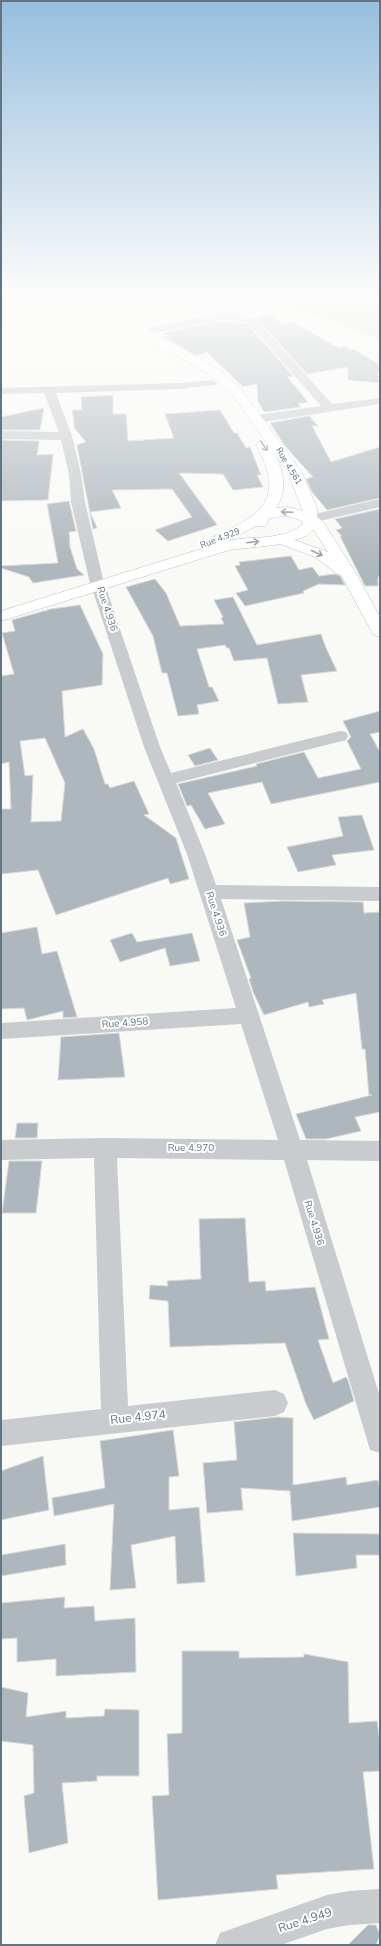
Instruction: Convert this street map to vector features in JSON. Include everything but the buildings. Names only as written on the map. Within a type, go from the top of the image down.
[{"type":"main road","name":"Rue 4.929","points":[[1,616],[217,540],[241,530],[262,517],[274,499],[277,488],[278,480],[273,462],[248,424],[224,394],[216,387]]},
{"type":"main road","name":"Rue 4.561","points":[[231,387],[237,392],[294,471],[307,500],[311,519],[319,526],[380,632]]},
{"type":"main road","points":[[262,517],[271,512],[291,511],[311,519]]},
{"type":"main road","name":"Rue 4.561","points":[[262,517],[261,524],[264,530],[280,539],[320,554],[349,576]]},
{"type":"main road","name":"Rue 4.929","points":[[1,607],[98,583],[236,544],[280,539],[298,535],[310,526],[311,519]]},
{"type":"street","points":[[1,391],[155,387]]},
{"type":"street","points":[[310,387],[329,408]]},
{"type":"street","name":"Rue 4.936","points":[[48,390],[66,436],[75,474],[78,502],[98,583],[152,747],[196,854],[209,892],[292,1149],[380,1440]]},
{"type":"street","points":[[257,419],[380,401]]},
{"type":"street","points":[[1,435],[66,436]]},
{"type":"street","points":[[311,519],[380,503]]},
{"type":"street","points":[[166,780],[340,736]]},
{"type":"street","points":[[209,892],[380,894]]},
{"type":"street","name":"Rue 4.958","points":[[1,1032],[249,1014]]},
{"type":"street","points":[[105,1148],[115,1419]]},
{"type":"street","name":"Rue 4.970","points":[[1,1150],[105,1148],[380,1151]]},
{"type":"street","name":"Rue 4.974","points":[[1,1433],[274,1402]]},
{"type":"street","name":"Rue 4.949","points":[[232,1945],[327,1912],[349,1908],[380,1906]]}]
